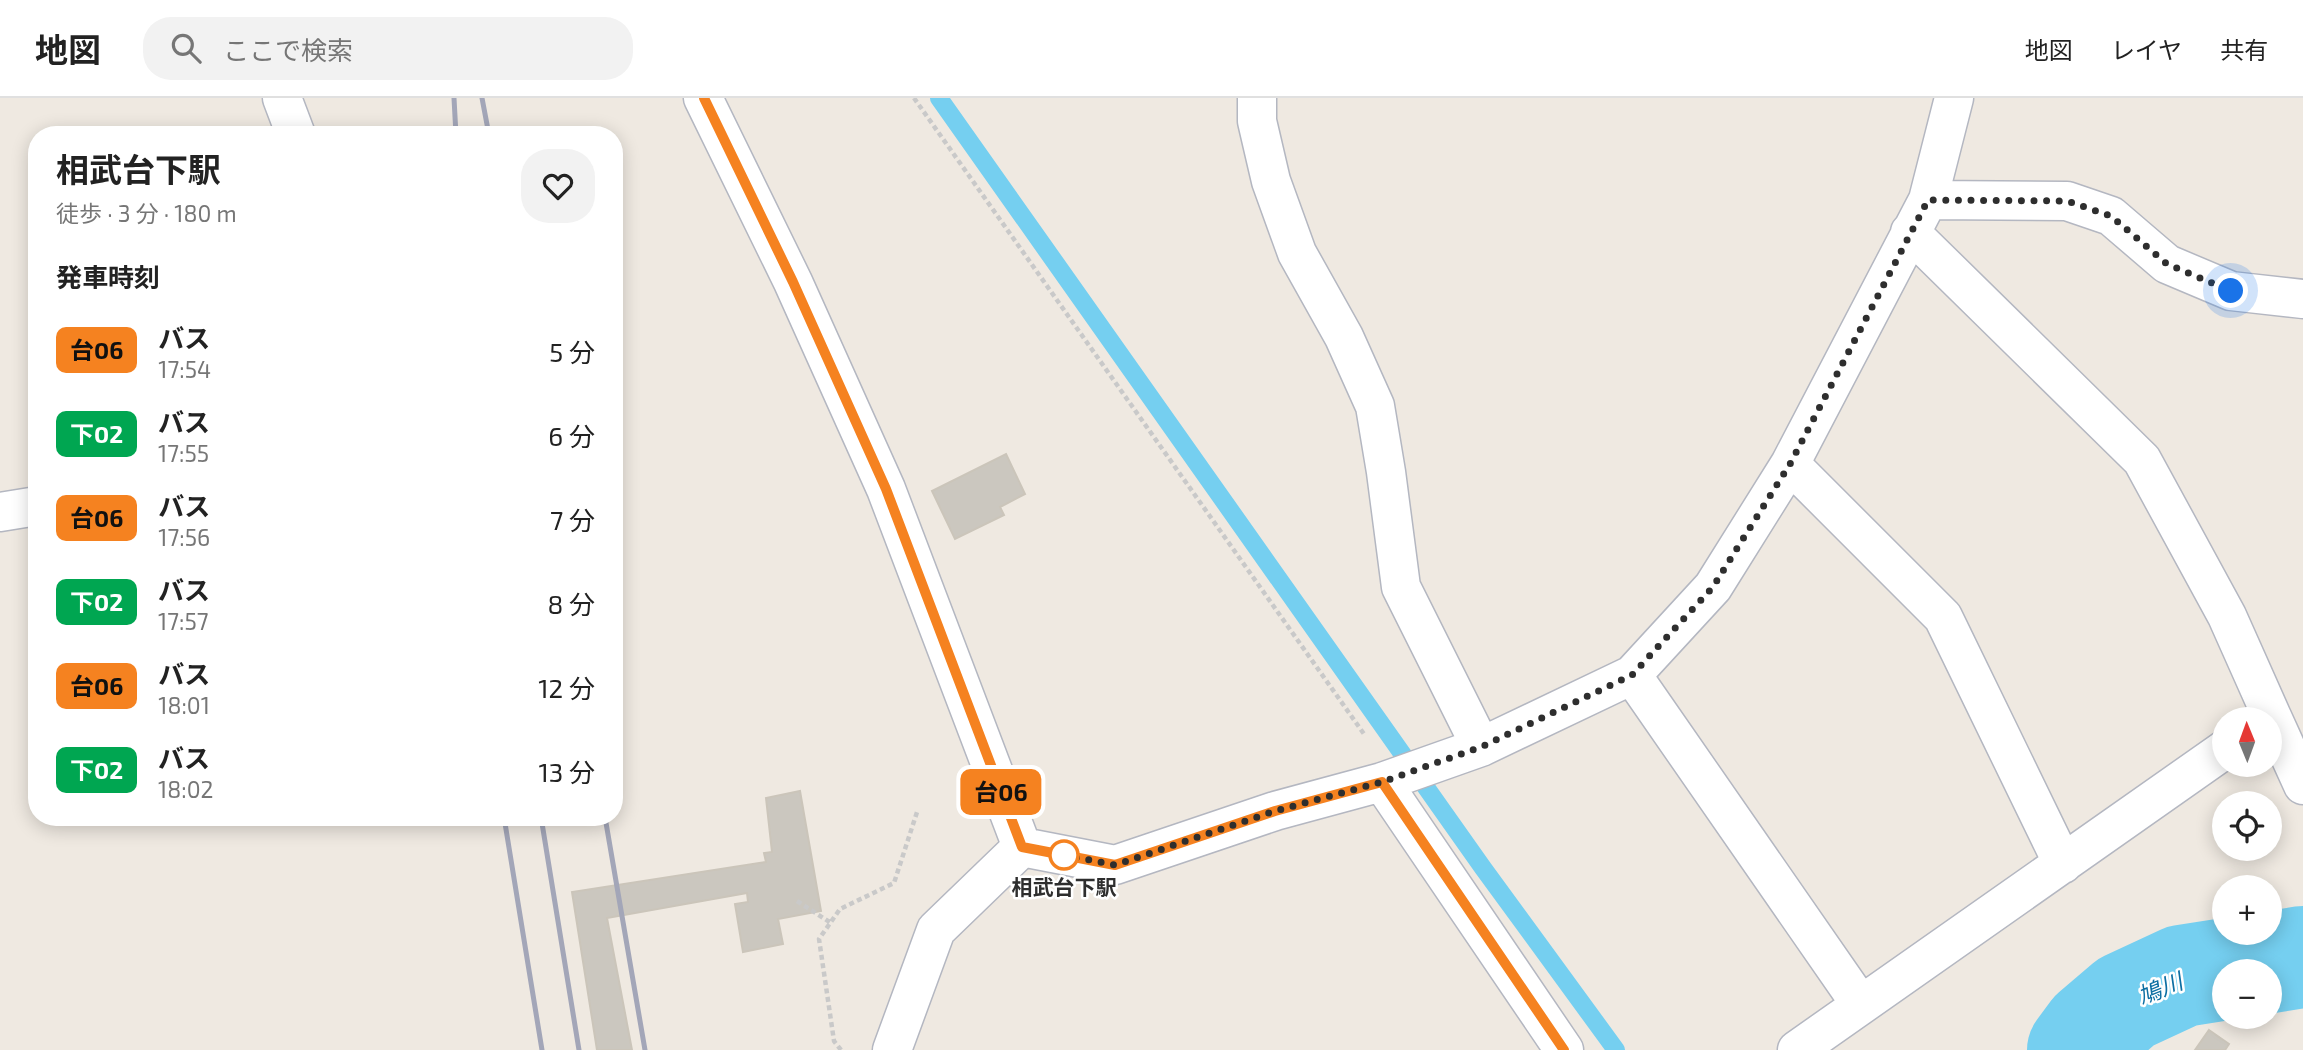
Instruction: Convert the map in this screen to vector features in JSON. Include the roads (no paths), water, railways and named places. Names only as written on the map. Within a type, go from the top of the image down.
[{"type":"street","points":[[282,98],[293,126]]},
{"type":"street","points":[[704,98],[793,282],[886,489],[1022,847]]},
{"type":"street","points":[[1257,98],[1257,121],[1271,181],[1297,253],[1344,337],[1375,406],[1401,587],[1481,747]]},
{"type":"street","points":[[1022,847],[1115,865],[1275,811],[1390,779],[1481,747],[1632,675],[1713,587],[1790,464],[1919,216],[1954,98]]},
{"type":"street","points":[[1919,216],[2067,201],[2111,216],[2167,264],[2231,291],[2303,299]]},
{"type":"street","points":[[1919,216],[2142,460],[2227,616],[2265,707]]},
{"type":"street","points":[[1790,464],[1943,617],[2063,863]]},
{"type":"street","points":[[0,512],[28,507]]},
{"type":"street","points":[[1632,675],[1861,1005]]},
{"type":"street","points":[[2282,742],[2303,785]]},
{"type":"street","points":[[1797,1050],[2212,758]]},
{"type":"street","points":[[1390,779],[1564,1050]]},
{"type":"street","points":[[892,1050],[936,930],[1022,847]]},
{"type":"waterway","points":[[939,98],[1483,868],[1616,1050]]},
{"type":"waterway","name":"鳩川","points":[[2078,1050],[2092,1031],[2126,1002],[2182,976],[2303,957]]},
{"type":"railway","points":[[454,98],[456,126]]},
{"type":"railway","points":[[482,98],[487,126]]},
{"type":"railway","points":[[505,826],[542,1050]]},
{"type":"railway","points":[[542,826],[579,1050]]},
{"type":"railway","points":[[607,826],[645,1050]]},
{"type":"place","name":"相武台下駅","points":[[1064,855]]}]
